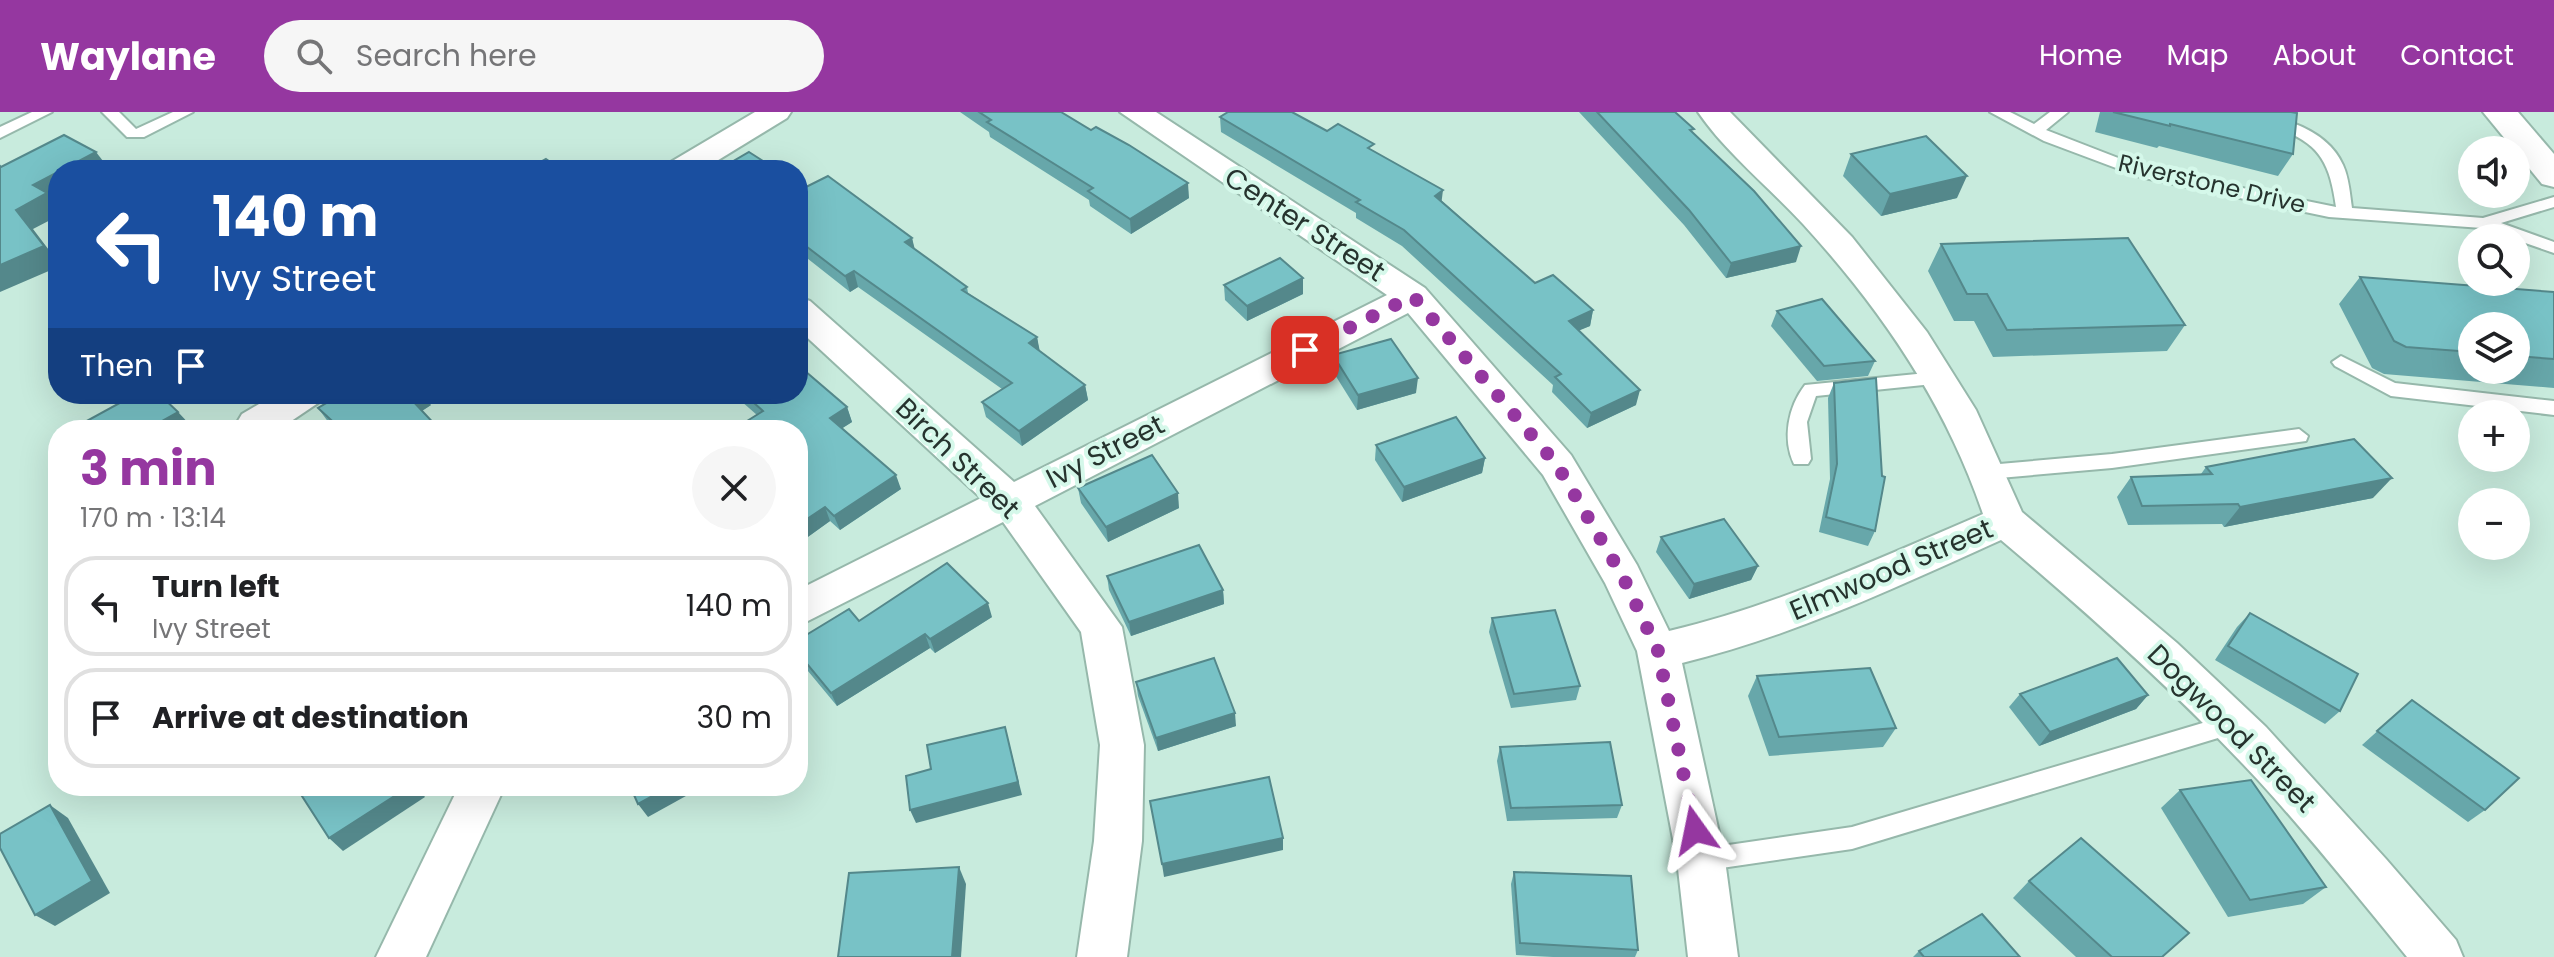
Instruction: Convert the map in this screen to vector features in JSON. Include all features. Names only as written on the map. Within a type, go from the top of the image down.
[{"type":"main road","points":[[2500,112],[2554,176]]},
{"type":"street","points":[[697,160],[776,112]]},
{"type":"street","name":"Center Street","points":[[1135,112],[1413,296],[1557,465],[1623,577],[1658,651],[1701,860],[1713,957]]},
{"type":"street","name":"Elmwood Street","points":[[1658,651],[1734,633],[1860,585],[2005,521],[1988,472],[1917,341],[1839,244],[1713,112]]},
{"type":"street","name":"Ivy Street","points":[[808,604],[1413,296]]},
{"type":"street","name":"Birch Street","points":[[808,318],[1009,500],[1101,627],[1122,745],[1118,841],[1102,957]]},
{"type":"street","points":[[262,420],[288,404]]},
{"type":"street","name":"Dogwood Street","points":[[2005,521],[2113,610],[2233,724],[2331,829],[2438,957]]},
{"type":"street","points":[[401,957],[477,796]]},
{"type":"lane","points":[[0,133],[44,112]]},
{"type":"lane","points":[[110,112],[132,134],[139,134],[185,112]]},
{"type":"lane","name":"Riverstone Drive","points":[[1998,112],[2035,131],[2140,172],[2345,213],[2484,223],[2554,248]]},
{"type":"lane","points":[[2035,131],[2060,112]]},
{"type":"lane","name":"Riverstone Drive","points":[[2235,112],[2283,125],[2311,138],[2322,148],[2333,159],[2345,213]]},
{"type":"lane","name":"Riverstone Drive","points":[[2484,223],[2554,202]]},
{"type":"lane","points":[[2341,362],[2391,389],[2554,408]]},
{"type":"lane","points":[[1801,459],[1798,416],[1801,401],[1811,390],[1937,378]]},
{"type":"lane","points":[[1988,472],[2112,461],[2299,436]]},
{"type":"lane","points":[[1701,860],[1852,838],[2233,724]]},
{"type":"building","points":[[979,112],[1061,112],[1091,130],[1096,127],[1129,145],[1188,183],[1130,219],[1088,191],[1093,188],[987,122],[991,120]]},
{"type":"building","points":[[1228,112],[1292,112],[1327,131],[1338,124],[1374,144],[1368,148],[1443,190],[1435,196],[1535,283],[1553,275],[1593,310],[1569,321],[1640,390],[1591,413],[1555,377],[1561,374],[1404,230],[1356,202],[1360,200],[1220,117]]},
{"type":"building","points":[[1597,112],[1675,112],[1754,191],[1801,246],[1731,263],[1689,210]]},
{"type":"building","points":[[2113,112],[2297,113],[2293,154],[2170,124]]},
{"type":"building","points":[[64,135],[96,152],[81,160],[48,160],[48,177],[33,185],[47,193],[16,210],[44,246],[0,265],[0,166]]},
{"type":"building","points":[[1926,136],[1967,176],[1890,194],[1851,154]]},
{"type":"building","points":[[749,152],[761,160],[735,160]]},
{"type":"building","points":[[828,176],[912,238],[905,242],[967,287],[962,290],[1037,337],[1029,343],[1085,385],[1019,431],[982,402],[1012,383],[854,271],[845,276],[808,248],[808,186]]},
{"type":"building","points":[[2128,238],[2185,325],[2007,330],[1987,294],[1967,294],[1941,244]]},
{"type":"building","points":[[1280,258],[1303,278],[1247,306],[1224,285]]},
{"type":"building","points":[[2360,277],[2458,285],[2458,296],[2530,296],[2530,290],[2554,292],[2554,359],[2530,357],[2530,312],[2458,312],[2458,351],[2406,347],[2394,341]]},
{"type":"building","points":[[1822,299],[1875,361],[1824,366],[1777,311]]},
{"type":"building","points":[[1391,339],[1418,378],[1358,395],[1333,355]]},
{"type":"building","points":[[808,374],[847,407],[830,418],[896,475],[834,516],[825,507],[808,518],[808,420],[749,420],[763,411],[755,404],[808,404]]},
{"type":"building","points":[[1876,378],[1882,476],[1885,477],[1875,531],[1826,517],[1837,464],[1834,383]]},
{"type":"building","points":[[118,404],[170,404],[178,412],[164,420],[88,420]]},
{"type":"building","points":[[325,404],[416,404],[431,420],[331,420],[318,408]]},
{"type":"building","points":[[1456,417],[1485,458],[1404,487],[1376,445]]},
{"type":"building","points":[[2354,439],[2392,478],[2240,507],[2238,504],[2142,506],[2131,477],[2212,474],[2206,467]]},
{"type":"building","points":[[1152,455],[1178,493],[1106,527],[1078,488]]},
{"type":"building","points":[[1724,519],[1758,566],[1694,584],[1661,537]]},
{"type":"building","points":[[1199,545],[1223,590],[1129,622],[1107,576]]},
{"type":"building","points":[[947,563],[988,603],[930,639],[925,634],[831,693],[808,665],[808,634],[849,609],[859,621]]},
{"type":"building","points":[[1555,610],[1580,686],[1514,694],[1492,618]]},
{"type":"building","points":[[2250,613],[2358,674],[2340,711],[2228,646]]},
{"type":"building","points":[[1214,658],[1235,713],[1156,738],[1136,682]]},
{"type":"building","points":[[2117,658],[2148,695],[2050,732],[2020,694]]},
{"type":"building","points":[[1870,668],[1896,728],[1779,737],[1757,676]]},
{"type":"building","points":[[2412,700],[2519,778],[2485,810],[2377,731]]},
{"type":"building","points":[[1005,727],[1018,782],[910,810],[906,776],[931,769],[927,745]]},
{"type":"building","points":[[1610,742],[1622,805],[1511,808],[1500,747]]},
{"type":"building","points":[[1269,777],[1283,838],[1162,864],[1150,801]]},
{"type":"building","points":[[2251,780],[2326,887],[2250,900],[2180,790]]},
{"type":"building","points":[[302,796],[394,796],[329,838]]},
{"type":"building","points":[[634,796],[653,796],[638,804]]},
{"type":"building","points":[[50,805],[92,881],[35,915],[0,848],[0,834]]},
{"type":"building","points":[[2081,838],[2189,933],[2162,957],[2112,957],[2029,881]]},
{"type":"building","points":[[959,867],[952,957],[838,957],[849,873]]},
{"type":"building","points":[[1514,872],[1631,876],[1638,950],[1520,943]]},
{"type":"building","points":[[1982,914],[2020,957],[1924,957],[1919,951]]},
{"type":"route","points":[[1305,350],[1413,296],[1500,394],[1557,465],[1623,577],[1658,651],[1695,830]]}]
